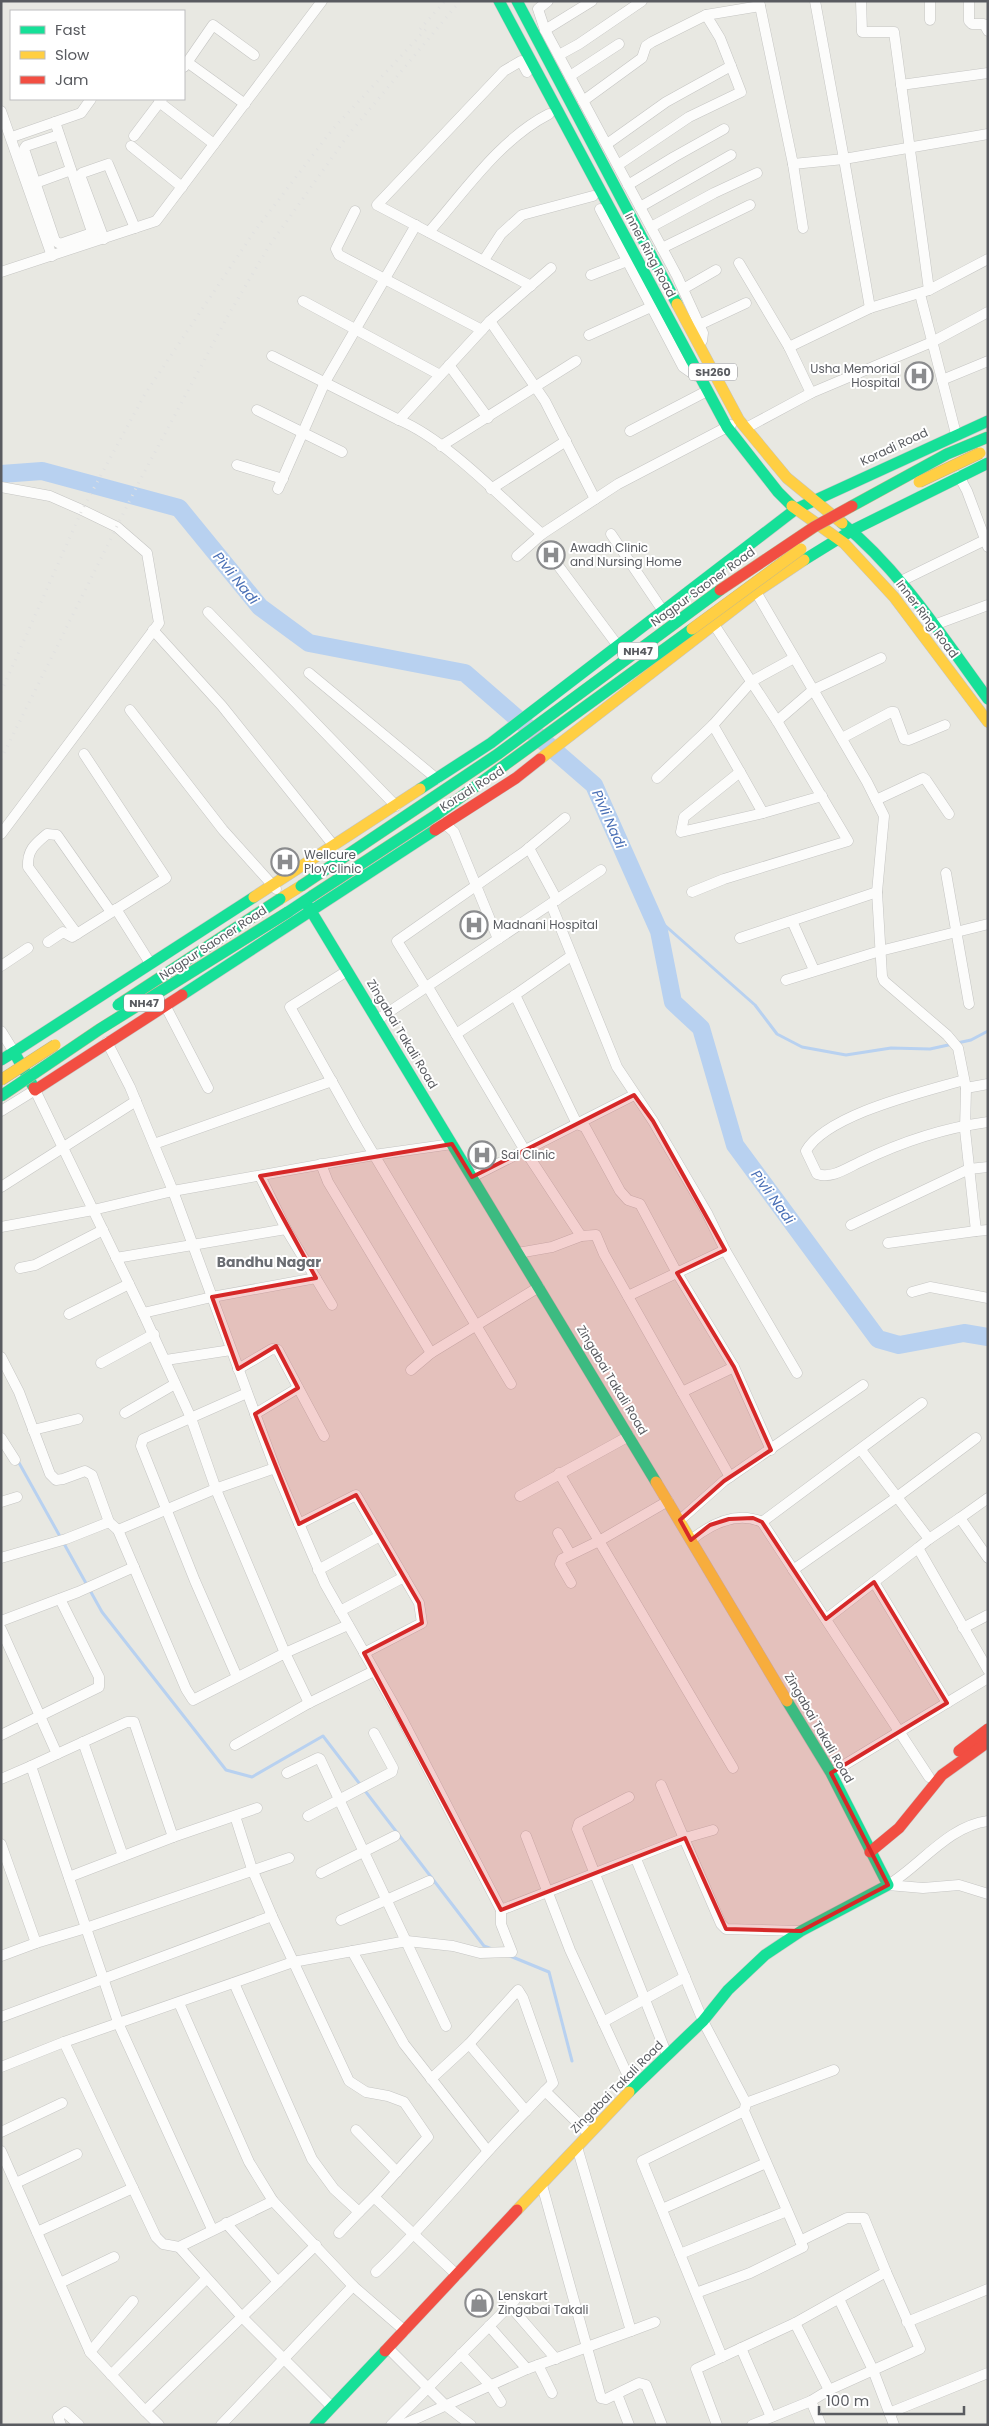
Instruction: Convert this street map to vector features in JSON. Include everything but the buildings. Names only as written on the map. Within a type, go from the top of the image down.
[{"type":"main road","name":"Inner Ring Road","points":[[499,1],[727,427],[778,492],[796,509]]},
{"type":"main road","name":"Inner Ring Road","points":[[517,1],[742,424],[787,478],[813,500]]},
{"type":"main road","name":"Koradi Road","points":[[796,509],[988,421]]},
{"type":"main road","points":[[850,531],[988,463],[961,432]]},
{"type":"main road","name":"Nagpur Saoner Road","points":[[300,887],[498,754],[744,573],[814,527],[947,454],[988,437]]},
{"type":"main road","name":"NH47","points":[[309,903],[491,777],[817,538],[881,501],[988,450]]},
{"type":"main road","name":"SH260","points":[[813,500],[850,531]]},
{"type":"main road","points":[[1,1060],[491,743],[796,509]]},
{"type":"main road","name":"SH260","points":[[796,509],[837,539]]},
{"type":"main road","points":[[779,522],[811,555]]},
{"type":"main road","name":"Inner Ring Road","points":[[850,531],[865,542],[899,582],[934,625],[988,699]]},
{"type":"main road","name":"Koradi Road","points":[[35,1090],[107,1042],[166,1007],[309,903],[516,778],[611,702],[714,626],[756,592],[850,531]]},
{"type":"main road","name":"Inner Ring Road","points":[[837,539],[894,597],[988,722]]},
{"type":"main road","points":[[583,672],[611,702]]},
{"type":"main road","points":[[291,874],[300,887]]},
{"type":"main road","name":"NH47","points":[[281,898],[300,887]]},
{"type":"main road","name":"Nagpur Saoner Road","points":[[1,1080],[281,898]]},
{"type":"main road","name":"Koradi Road","points":[[288,912],[309,903]]},
{"type":"main road","name":"Zingabai Takali Road","points":[[309,903],[347,970],[831,1773],[888,1886],[801,1932],[765,1955],[728,1990],[703,2021],[633,2087],[315,2425]]},
{"type":"main road","name":"Nagpur Saoner Road","points":[[1,1096],[100,1029],[288,912]]},
{"type":"main road","points":[[14,1052],[35,1090]]},
{"type":"main road","points":[[885,1839],[892,1823],[929,1776],[988,1729]]},
{"type":"main road","points":[[870,1852],[899,1828],[942,1775],[988,1742]]},
{"type":"street","points":[[1,111],[57,244],[97,238],[156,221],[322,1]]},
{"type":"street","points":[[548,1],[538,9],[545,30],[683,289],[703,333],[700,347]]},
{"type":"street","points":[[545,30],[592,1]]},
{"type":"street","points":[[559,55],[579,44],[642,1]]},
{"type":"street","points":[[815,1],[870,308]]},
{"type":"street","points":[[861,1],[862,32],[894,32],[909,147],[924,292],[932,342],[942,380],[961,432]]},
{"type":"street","points":[[930,1],[930,20]]},
{"type":"street","points":[[969,1],[970,21],[972,24],[984,24],[988,31]]},
{"type":"street","points":[[583,101],[642,58],[646,46],[652,42],[706,15],[760,4],[793,164],[803,228]]},
{"type":"street","points":[[618,165],[689,117],[741,92],[720,38],[706,15]]},
{"type":"street","points":[[246,104],[185,64],[213,25],[254,56]]},
{"type":"street","points":[[570,76],[619,44]]},
{"type":"street","points":[[531,286],[377,205],[504,71],[521,60],[682,367],[701,380]]},
{"type":"street","points":[[606,144],[666,102],[731,66]]},
{"type":"street","points":[[901,84],[988,74]]},
{"type":"street","points":[[12,137],[81,113],[89,100]]},
{"type":"street","points":[[182,187],[133,141],[160,100],[214,144]]},
{"type":"street","points":[[429,232],[495,156],[533,123],[550,114]]},
{"type":"street","points":[[55,122],[97,238]]},
{"type":"street","points":[[628,185],[724,129]]},
{"type":"street","points":[[793,164],[844,159],[988,134]]},
{"type":"street","points":[[52,256],[24,149],[26,146],[59,135]]},
{"type":"street","points":[[640,208],[731,155]]},
{"type":"street","points":[[97,238],[80,176],[82,173],[108,164],[135,228]]},
{"type":"street","points":[[32,184],[71,170]]},
{"type":"street","points":[[651,228],[714,193],[757,173]]},
{"type":"street","points":[[484,260],[501,234],[522,214],[593,196]]},
{"type":"street","points":[[662,248],[750,205]]},
{"type":"street","points":[[355,211],[336,249],[339,255],[383,280],[482,330]]},
{"type":"street","points":[[278,489],[325,382],[416,225]]},
{"type":"street","points":[[1,272],[52,256],[97,238]]},
{"type":"street","points":[[788,347],[870,308],[924,292],[988,259]]},
{"type":"street","points":[[591,275],[627,261]]},
{"type":"street","points":[[739,264],[788,347],[811,393]]},
{"type":"street","points":[[399,420],[490,321],[551,268]]},
{"type":"street","points":[[683,289],[716,270]]},
{"type":"street","points":[[303,301],[440,374]]},
{"type":"street","points":[[699,325],[746,303]]},
{"type":"street","points":[[589,335],[651,307]]},
{"type":"street","points":[[516,556],[542,534],[618,484],[727,427],[742,424],[932,342],[988,312]]},
{"type":"street","points":[[490,321],[536,387],[595,499]]},
{"type":"street","points":[[272,356],[399,420],[417,427],[542,534]]},
{"type":"street","points":[[942,380],[988,360]]},
{"type":"street","points":[[441,446],[576,361]]},
{"type":"street","points":[[449,365],[488,418]]},
{"type":"street","points":[[630,431],[707,391]]},
{"type":"street","points":[[258,410],[342,452]]},
{"type":"street","points":[[491,489],[566,441]]},
{"type":"street","points":[[238,465],[282,479]]},
{"type":"street","points":[[899,582],[986,544],[967,491],[959,476]]},
{"type":"street","points":[[1,487],[50,496],[117,527],[147,553],[159,623],[1,834]]},
{"type":"street","points":[[612,534],[663,611]]},
{"type":"street","points":[[557,564],[618,646]]},
{"type":"street","points":[[756,592],[842,738],[884,816],[877,892],[882,976],[884,981],[948,1035],[958,1048],[965,1084],[969,1170],[976,1231]]},
{"type":"street","points":[[934,625],[988,605]]},
{"type":"street","points":[[208,612],[396,806]]},
{"type":"street","points":[[692,892],[724,879],[848,841],[777,721],[714,626]]},
{"type":"street","points":[[153,630],[222,706],[334,846]]},
{"type":"street","points":[[657,778],[713,725],[752,681],[794,658]]},
{"type":"street","points":[[777,721],[814,690],[881,658]]},
{"type":"street","points":[[309,673],[437,779]]},
{"type":"street","points":[[130,710],[223,830],[273,885],[281,898]]},
{"type":"street","points":[[842,738],[891,712],[894,712],[904,739],[908,740],[945,725]]},
{"type":"street","points":[[713,725],[763,813]]},
{"type":"street","points":[[48,942],[63,932],[72,937],[166,878],[84,754]]},
{"type":"street","points":[[740,772],[684,817],[681,832],[763,813],[822,796]]},
{"type":"street","points":[[876,800],[923,778],[949,814]]},
{"type":"street","points":[[565,818],[529,848],[397,940],[456,1034],[524,1149],[581,1236]]},
{"type":"street","points":[[444,823],[454,832],[498,939]]},
{"type":"street","points":[[77,934],[28,867],[27,857],[32,847],[47,834],[57,835],[114,911],[150,964]]},
{"type":"street","points":[[529,848],[554,902],[572,956],[617,1067],[688,1179],[725,1250],[797,1373]]},
{"type":"street","points":[[377,1020],[601,870]]},
{"type":"street","points":[[946,873],[955,934],[969,1004]]},
{"type":"street","points":[[740,938],[877,892]]},
{"type":"street","points":[[792,921],[814,970]]},
{"type":"street","points":[[786,980],[880,951],[955,934],[988,924]]},
{"type":"street","points":[[1,966],[28,948]]},
{"type":"street","points":[[456,1034],[572,956]]},
{"type":"street","points":[[347,970],[290,1007],[374,1155],[511,1384]]},
{"type":"street","points":[[516,995],[577,1124],[585,1127],[620,1191],[628,1200],[640,1204],[677,1273],[734,1366],[771,1450]]},
{"type":"street","points":[[166,1007],[208,1088]]},
{"type":"street","points":[[1,1031],[14,1052]]},
{"type":"street","points":[[1,2067],[64,2042],[119,2025],[293,1962],[407,1941],[453,1946],[480,1953],[512,1952],[500,1924],[501,1910],[402,1719],[318,1570],[275,1468],[173,1191],[136,1101],[107,1042]]},
{"type":"street","points":[[154,1144],[332,1081]]},
{"type":"street","points":[[988,1084],[965,1084],[892,1101],[852,1116],[810,1143],[806,1151],[817,1174],[824,1177],[898,1144],[966,1125],[988,1122]]},
{"type":"street","points":[[1,1111],[35,1090],[166,1360],[191,1418],[216,1489],[308,1703]]},
{"type":"street","points":[[472,1177],[634,1095]]},
{"type":"street","points":[[1,1187],[62,1146],[136,1101]]},
{"type":"street","points":[[1,1227],[93,1210],[173,1191],[320,1164],[452,1144]]},
{"type":"street","points":[[320,1164],[328,1182],[431,1353]]},
{"type":"street","points":[[852,1226],[969,1170],[988,1167]]},
{"type":"street","points":[[260,1176],[286,1229],[332,1305]]},
{"type":"street","points":[[116,1258],[286,1229]]},
{"type":"street","points":[[20,1268],[35,1265],[103,1230]]},
{"type":"street","points":[[888,1243],[988,1230]]},
{"type":"street","points":[[518,1253],[552,1247],[581,1236],[596,1235],[628,1296],[730,1477]]},
{"type":"street","points":[[628,1296],[725,1250]]},
{"type":"street","points":[[143,1313],[212,1297],[316,1278]]},
{"type":"street","points":[[69,1314],[129,1284]]},
{"type":"street","points":[[411,1370],[431,1353],[539,1287]]},
{"type":"street","points":[[912,1292],[930,1287],[988,1298]]},
{"type":"street","points":[[101,1363],[154,1334]]},
{"type":"street","points":[[238,1369],[272,1349],[278,1350],[324,1436]]},
{"type":"street","points":[[166,1360],[231,1350]]},
{"type":"street","points":[[1,1357],[19,1392],[50,1474],[56,1480],[63,1480],[85,1471],[92,1475],[109,1522],[118,1530],[186,1689],[193,1700],[285,1653],[348,1625]]},
{"type":"street","points":[[682,1392],[734,1366]]},
{"type":"street","points":[[125,1413],[175,1384]]},
{"type":"street","points":[[680,1520],[730,1477],[863,1385]]},
{"type":"street","points":[[255,1414],[298,1388]]},
{"type":"street","points":[[237,1677],[195,1581],[168,1509],[141,1446],[143,1440],[247,1393]]},
{"type":"street","points":[[762,1522],[922,1403]]},
{"type":"street","points":[[33,1430],[78,1419]]},
{"type":"street","points":[[520,1496],[629,1436]]},
{"type":"street","points":[[1,1438],[15,1460]]},
{"type":"street","points":[[793,1570],[976,1438]]},
{"type":"street","points":[[861,1450],[928,1539]]},
{"type":"street","points":[[118,1530],[216,1489],[275,1468]]},
{"type":"street","points":[[559,1473],[733,1768]]},
{"type":"street","points":[[299,1524],[356,1495],[419,1603],[422,1623],[364,1653]]},
{"type":"street","points":[[1,1502],[17,1497]]},
{"type":"street","points":[[826,1619],[928,1539],[988,1498]]},
{"type":"street","points":[[571,1583],[560,1564],[562,1559],[599,1541],[668,1501]]},
{"type":"street","points":[[691,1540],[710,1525],[729,1519],[753,1518],[762,1522],[929,1776]]},
{"type":"street","points":[[960,1518],[988,1558]]},
{"type":"street","points":[[1,1558],[62,1541],[109,1522]]},
{"type":"street","points":[[558,1533],[570,1554]]},
{"type":"street","points":[[318,1570],[380,1536]]},
{"type":"street","points":[[918,1548],[988,1670]]},
{"type":"street","points":[[1,1621],[78,1592],[134,1567]]},
{"type":"street","points":[[340,1611],[404,1577]]},
{"type":"street","points":[[874,1582],[947,1703]]},
{"type":"street","points":[[1,1735],[99,1687],[99,1677],[60,1599]]},
{"type":"street","points":[[963,1628],[988,1615]]},
{"type":"street","points":[[1,1629],[57,1754]]},
{"type":"street","points":[[235,1745],[308,1703],[374,1671]]},
{"type":"street","points":[[831,1773],[988,1678]]},
{"type":"street","points":[[1,1779],[127,1722],[134,1722],[173,1837]]},
{"type":"street","points":[[308,1816],[389,1774],[393,1768],[374,1733]]},
{"type":"street","points":[[82,1742],[123,1856]]},
{"type":"street","points":[[287,1773],[318,1758],[388,1899],[446,2026]]},
{"type":"street","points":[[31,1766],[119,2025],[212,2229]]},
{"type":"street","points":[[661,1786],[721,1924],[726,1929],[801,1932]]},
{"type":"street","points":[[629,1797],[579,1823],[576,1829],[667,2055]]},
{"type":"street","points":[[69,1878],[173,1837],[257,1808]]},
{"type":"street","points":[[235,1816],[252,1870],[349,2081],[366,2092],[388,2096],[404,2102],[428,2137],[339,2233]]},
{"type":"street","points":[[888,1886],[956,1833],[978,1822],[988,1821]]},
{"type":"street","points":[[501,1910],[636,1859],[685,1838],[713,1830]]},
{"type":"street","points":[[321,1872],[395,1836]]},
{"type":"street","points":[[526,1836],[570,1950],[633,2087]]},
{"type":"street","points":[[1,1844],[36,1943]]},
{"type":"street","points":[[1,1956],[289,1858]]},
{"type":"street","points":[[636,1859],[703,2021],[745,2107],[766,2163],[803,2247],[750,2273],[696,2293]]},
{"type":"street","points":[[341,1920],[429,1881]]},
{"type":"street","points":[[888,1886],[923,1888],[959,1884],[988,1894]]},
{"type":"street","points":[[1,2017],[102,1977],[272,1916]]},
{"type":"street","points":[[352,1952],[404,2044],[487,2150]]},
{"type":"street","points":[[603,2022],[685,1977]]},
{"type":"street","points":[[234,1983],[312,2159],[334,2189],[359,2212]]},
{"type":"street","points":[[376,2272],[414,2236],[487,2150],[553,2083],[524,1998],[518,1990],[469,2044],[431,2080]]},
{"type":"street","points":[[179,2003],[249,2162],[273,2200],[316,2244],[353,2286],[405,2330]]},
{"type":"street","points":[[64,2042],[156,2237],[163,2244],[179,2247],[242,2318],[332,2407]]},
{"type":"street","points":[[469,2044],[526,2111]]},
{"type":"street","points":[[722,2357],[642,2161],[745,2107],[834,2070]]},
{"type":"street","points":[[545,2090],[589,2134]]},
{"type":"street","points":[[1,2132],[62,2103]]},
{"type":"street","points":[[356,2130],[397,2172]]},
{"type":"street","points":[[577,2147],[631,2331]]},
{"type":"street","points":[[1,2151],[90,2352],[159,2425]]},
{"type":"street","points":[[16,2183],[78,2154]]},
{"type":"street","points":[[662,2209],[766,2163]]},
{"type":"street","points":[[542,2185],[601,2398],[606,2399],[639,2383],[646,2385],[662,2425]]},
{"type":"street","points":[[37,2232],[133,2188]]},
{"type":"street","points":[[374,2197],[457,2275]]},
{"type":"street","points":[[179,2247],[273,2200]]},
{"type":"street","points":[[680,2254],[787,2211]]},
{"type":"street","points":[[752,2425],[766,2421],[811,2401],[829,2390],[920,2349],[864,2218],[848,2218],[800,2241]]},
{"type":"street","points":[[226,2223],[278,2282]]},
{"type":"street","points":[[145,2411],[316,2244]]},
{"type":"street","points":[[60,2283],[114,2258]]},
{"type":"street","points":[[718,2425],[696,2369],[795,2323],[886,2272]]},
{"type":"street","points":[[111,2375],[206,2279]]},
{"type":"street","points":[[221,2425],[353,2286]]},
{"type":"street","points":[[907,2322],[988,2289]]},
{"type":"street","points":[[839,2299],[874,2370],[894,2425]]},
{"type":"street","points":[[90,2352],[133,2301]]},
{"type":"street","points":[[391,2425],[513,2303],[556,2359]]},
{"type":"street","points":[[402,2425],[445,2404],[527,2369],[586,2349],[655,2322]]},
{"type":"street","points":[[795,2323],[829,2390]]},
{"type":"street","points":[[489,2326],[527,2369]]},
{"type":"street","points":[[388,2348],[445,2404],[470,2425]]},
{"type":"street","points":[[741,2348],[766,2421]]},
{"type":"street","points":[[461,2354],[490,2385],[501,2402]]},
{"type":"street","points":[[538,2365],[552,2393]]},
{"type":"street","points":[[889,2413],[988,2372]]},
{"type":"street","points":[[618,2394],[630,2425]]},
{"type":"street","points":[[811,2401],[821,2425]]},
{"type":"street","points":[[61,2425],[58,2417],[65,2412],[80,2425]]},
{"type":"highlighted area","points":[[634,1095],[653,1121],[725,1250],[677,1273],[734,1367],[771,1450],[724,1481],[680,1520],[691,1540],[710,1525],[729,1519],[753,1518],[762,1522],[826,1619],[874,1582],[947,1703],[831,1773],[888,1885],[801,1931],[726,1929],[685,1838],[501,1910],[364,1653],[422,1623],[419,1603],[356,1495],[299,1524],[275,1468],[255,1414],[298,1388],[276,1346],[238,1369],[212,1297],[316,1278],[260,1176],[452,1144],[472,1177]]},
{"type":"waterway","name":"Pivli Nadi","points":[[1,474],[42,471],[179,508],[260,607],[309,643],[465,673],[594,785],[659,931],[673,1002],[701,1028],[735,1145],[878,1339],[899,1345],[964,1333],[988,1337]]},
{"type":"waterway","points":[[652,914],[755,1005],[777,1034],[802,1047],[846,1055],[891,1048],[930,1049],[971,1040],[988,1031]]},
{"type":"waterway","points":[[18,1461],[102,1612],[226,1770],[252,1777],[323,1736],[484,1946],[492,1949]]},
{"type":"waterway","points":[[510,1956],[549,1972],[572,2061]]},
{"type":"railway","points":[[420,29],[445,1]]},
{"type":"railway","points":[[1,759],[139,482],[229,314],[269,246],[349,134],[460,1]]},
{"type":"railway","points":[[1,692],[82,510],[145,394],[254,232],[332,130],[429,26]]},
{"type":"traffic: fast","points":[[499,1],[727,427],[778,492],[792,506]]},
{"type":"traffic: fast","points":[[517,1],[677,304]]},
{"type":"traffic: fast","points":[[420,789],[491,743],[796,509],[988,421]]},
{"type":"traffic: fast","points":[[852,506],[947,454],[988,437]]},
{"type":"traffic: fast","points":[[804,560],[851,531],[988,463]]},
{"type":"traffic: fast","points":[[842,523],[883,562],[902,584],[938,629],[988,699]]},
{"type":"traffic: fast","points":[[301,886],[498,754],[720,590]]},
{"type":"traffic: fast","points":[[312,896],[436,815],[692,629]]},
{"type":"traffic: fast","points":[[182,995],[435,830]]},
{"type":"traffic: fast","points":[[288,912],[312,896]]},
{"type":"traffic: fast","points":[[34,1088],[14,1052],[254,897]]},
{"type":"traffic: fast","points":[[118,1005],[280,899]]},
{"type":"traffic: fast","points":[[305,901],[656,1482]]},
{"type":"traffic: fast","points":[[1,1096],[100,1029],[288,912]]},
{"type":"traffic: fast","points":[[1,1060],[14,1052]]},
{"type":"traffic: fast","points":[[629,2092],[703,2021],[728,1990],[765,1955],[801,1931],[888,1885],[831,1773],[787,1701]]},
{"type":"traffic: fast","points":[[315,2425],[385,2351]]},
{"type":"traffic: slow","points":[[677,304],[739,420],[787,478],[842,523]]},
{"type":"traffic: slow","points":[[919,482],[980,453]]},
{"type":"traffic: slow","points":[[792,506],[844,543],[894,597],[988,722]]},
{"type":"traffic: slow","points":[[692,629],[801,549]]},
{"type":"traffic: slow","points":[[540,759],[756,592],[804,560]]},
{"type":"traffic: slow","points":[[254,897],[420,789]]},
{"type":"traffic: slow","points":[[280,899],[301,886]]},
{"type":"traffic: slow","points":[[1,1080],[55,1045]]},
{"type":"traffic: slow","points":[[656,1482],[787,1701]]},
{"type":"traffic: slow","points":[[517,2210],[629,2092]]},
{"type":"traffic: jam","points":[[720,590],[814,527],[852,506]]},
{"type":"traffic: jam","points":[[435,830],[516,778],[540,759]]},
{"type":"traffic: jam","points":[[34,1088],[35,1090],[182,995]]},
{"type":"traffic: jam","points":[[959,1751],[988,1729]]},
{"type":"traffic: jam","points":[[870,1852],[899,1828],[942,1775],[988,1742]]},
{"type":"traffic: jam","points":[[385,2351],[517,2210]]},
{"type":"place","name":"Usha Memorial Hospital","points":[[919,376]]},
{"type":"place","name":"Awadh Clinic and Nursing Home","points":[[551,555]]},
{"type":"place","name":"Wellcure PloyClinic","points":[[285,862]]},
{"type":"place","name":"Madnani Hospital","points":[[474,925]]},
{"type":"place","name":"Sai Clinic","points":[[482,1155]]},
{"type":"place","name":"Lenskart Zingabai Takali","points":[[479,2303]]},
{"type":"district","name":"Bandhu Nagar","points":[[269,1262]]}]
